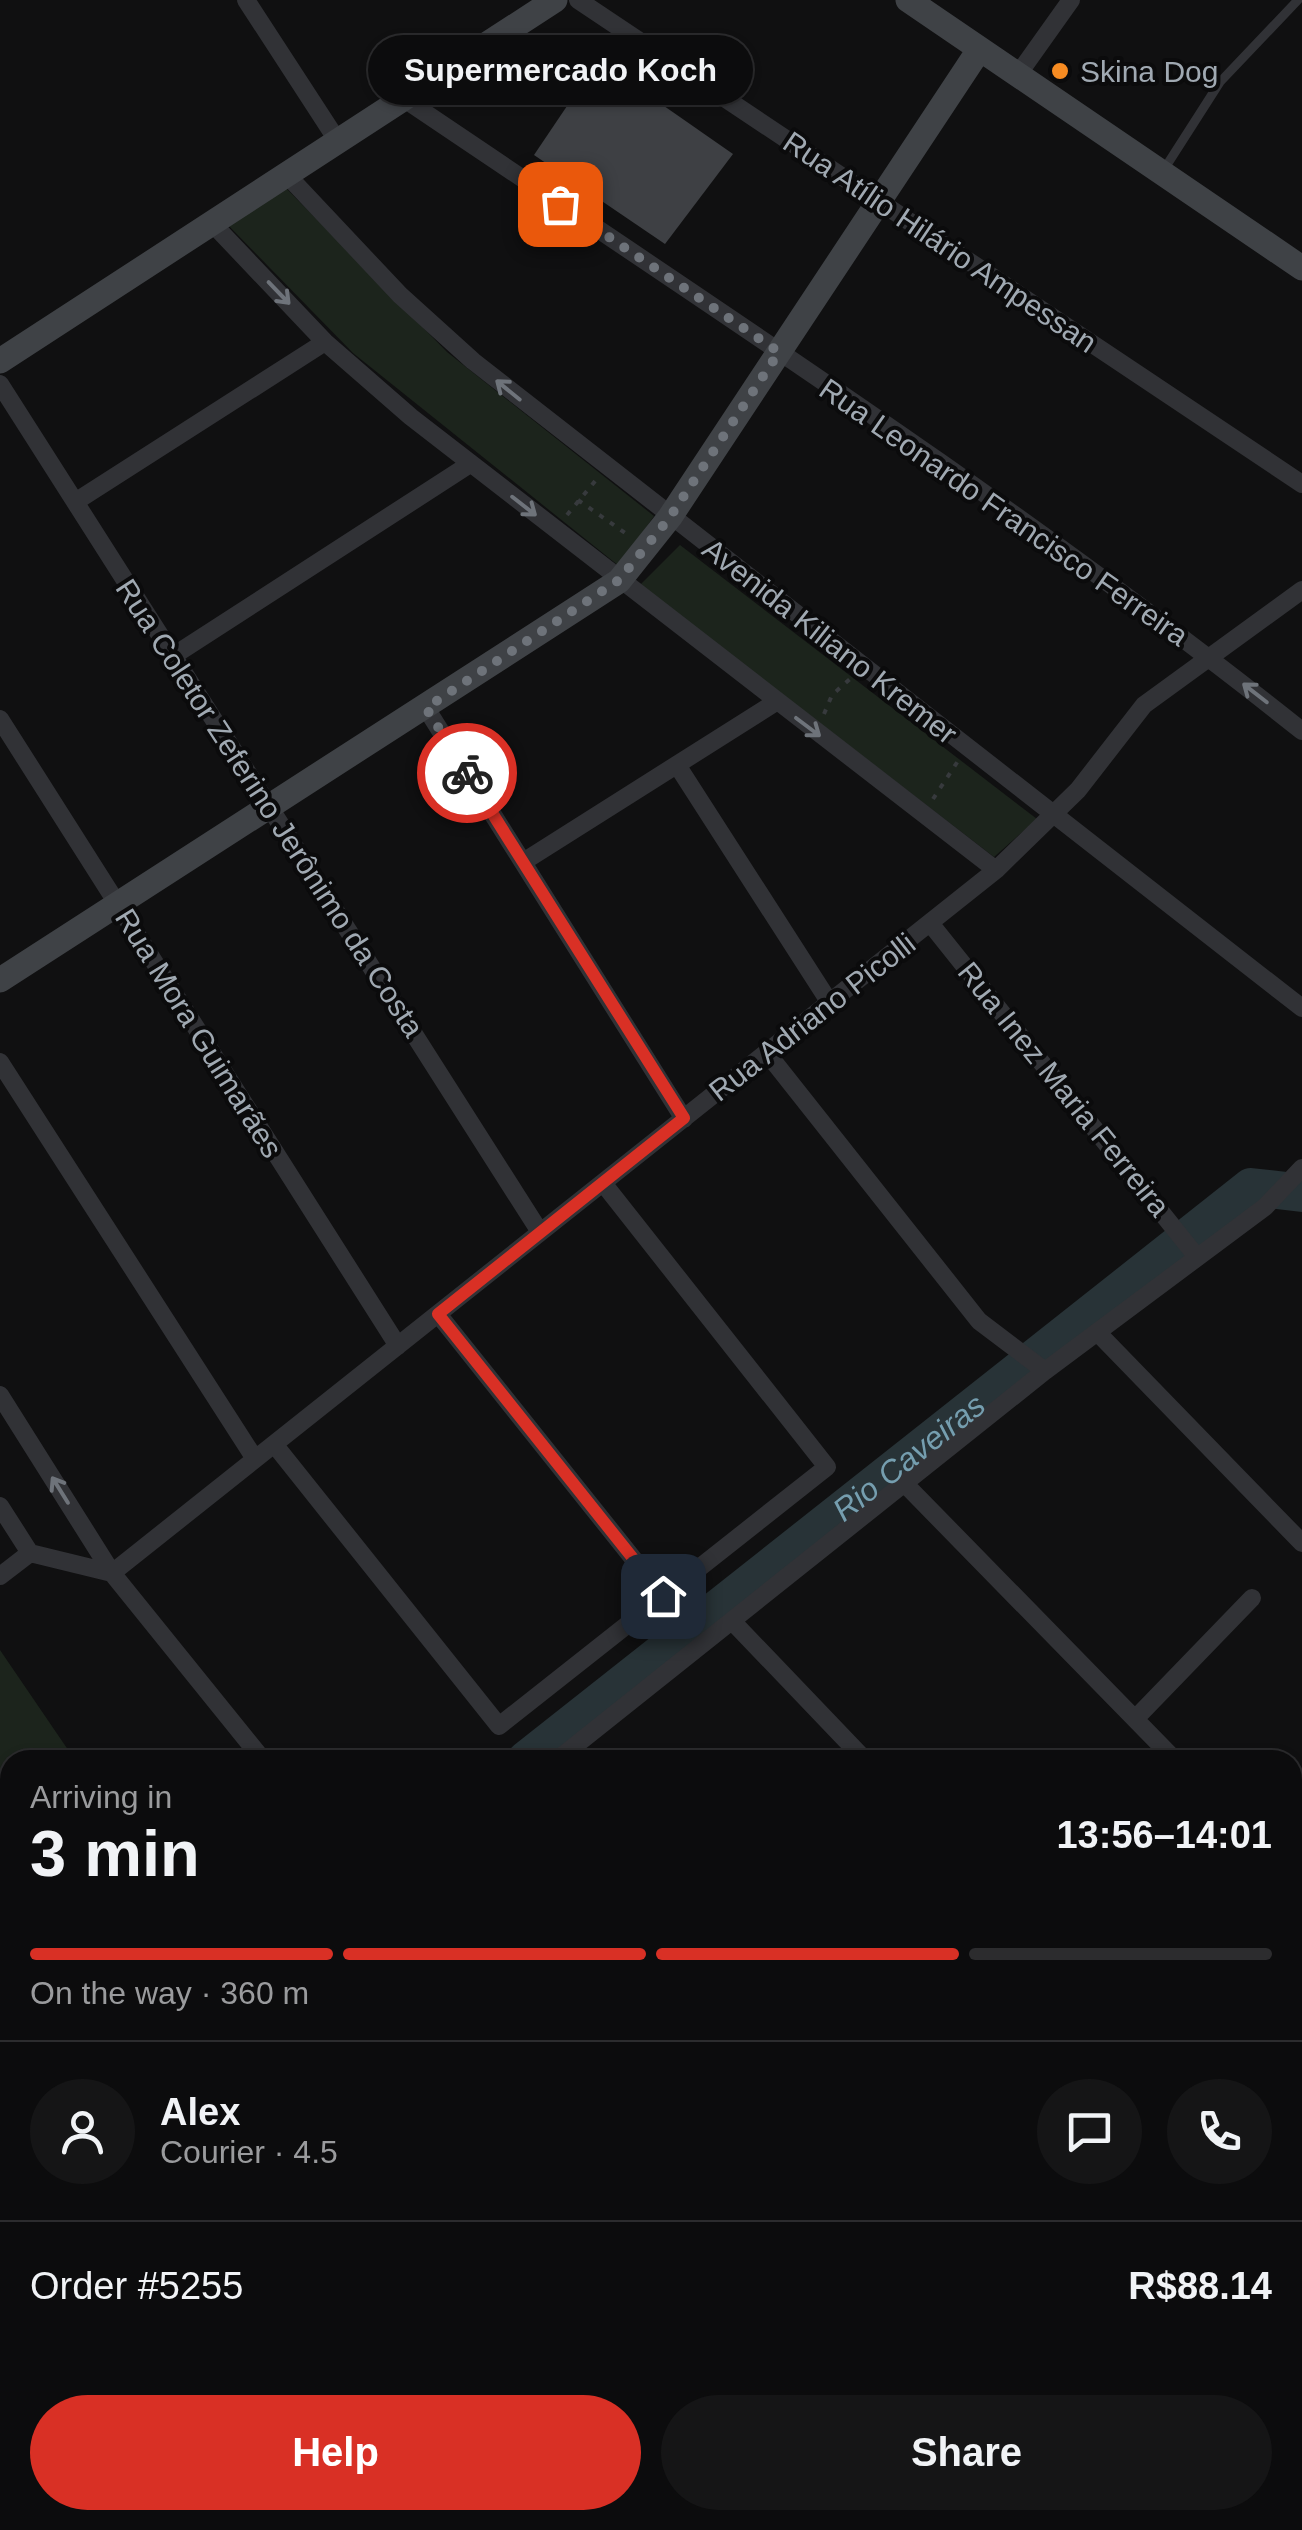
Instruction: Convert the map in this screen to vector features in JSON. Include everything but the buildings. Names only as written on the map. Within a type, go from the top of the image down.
[{"type":"street","points":[[246,0],[337,140]]},
{"type":"street","points":[[0,361],[555,0]]},
{"type":"street","name":"Rua Atílio Hilário Ampessan","points":[[578,0],[1302,484]]},
{"type":"street","points":[[908,0],[1302,268]]},
{"type":"street","points":[[1017,76],[1071,0]]},
{"type":"street","points":[[0,980],[619,580],[648,549],[670,517],[978,50]]},
{"type":"street","name":"Rua Leonardo Francisco Ferreira","points":[[403,98],[779,352],[1208,656],[1302,730]]},
{"type":"street","name":"Avenida Kiliano Kremer","points":[[286,174],[434,327],[606,467],[1302,1008]]},
{"type":"street","points":[[212,223],[325,342],[470,464],[996,870]]},
{"type":"street","points":[[75,502],[325,342]]},
{"type":"street","name":"Rua Coletor Zeferino Jerônimo da Costa","points":[[0,384],[540,1232]]},
{"type":"street","points":[[173,656],[470,464]]},
{"type":"street","name":"Rua Adriano Picolli","points":[[112,1573],[996,870],[1055,815],[1144,705],[1302,590]]},
{"type":"street","points":[[523,862],[776,702]]},
{"type":"street","points":[[426,708],[684,1118]]},
{"type":"street","name":"Rua Mora Guimarães","points":[[0,720],[398,1346]]},
{"type":"street","points":[[678,765],[830,1003]]},
{"type":"street","name":"Rua Inez Maria Ferreira","points":[[930,923],[1195,1254]]},
{"type":"street","points":[[767,1052],[966,1306],[1044,1370]]},
{"type":"street","points":[[0,1062],[255,1459]]},
{"type":"street","points":[[570,1750],[1044,1370],[1195,1254],[1265,1207],[1302,1168]]},
{"type":"street","points":[[274,1444],[498,1726],[828,1466],[603,1183]]},
{"type":"street","points":[[438,1314],[663,1596]]},
{"type":"street","points":[[1098,1332],[1302,1543]]},
{"type":"street","points":[[0,1395],[112,1573],[255,1750]]},
{"type":"street","points":[[904,1483],[1166,1750]]},
{"type":"street","points":[[0,1506],[30,1553],[112,1573]]},
{"type":"street","points":[[0,1576],[30,1553]]},
{"type":"street","points":[[1135,1719],[1252,1598]]},
{"type":"street","points":[[732,1621],[855,1750]]},
{"type":"lane","points":[[1161,174],[1220,82],[1298,0]]},
{"type":"path","points":[[554,530],[606,467]]},
{"type":"path","points":[[578,500],[648,549]]},
{"type":"path","points":[[823,739],[824,716],[832,696],[848,679],[869,671]]},
{"type":"path","points":[[916,809],[948,782],[960,742]]},
{"type":"shaded area","points":[[282,184],[447,352],[654,516],[619,566],[353,353],[226,223]]},
{"type":"shaded area","points":[[680,545],[1037,819],[994,857],[640,585]]},
{"type":"shaded area","points":[[0,1650],[68,1750],[0,1750]]},
{"type":"waterway","name":"Rio Caveiras","points":[[539,1750],[1251,1187],[1302,1193]]},
{"type":"way so far","points":[[467,773],[426,708],[619,580],[648,549],[779,352],[560,204]]},
{"type":"place","name":"Skina Dog","points":[[1060,71]]},
{"type":"place","name":"Supermercado Koch","points":[[560,204]]},
{"type":"route","points":[[467,773],[684,1118],[438,1314],[663,1596]]}]
